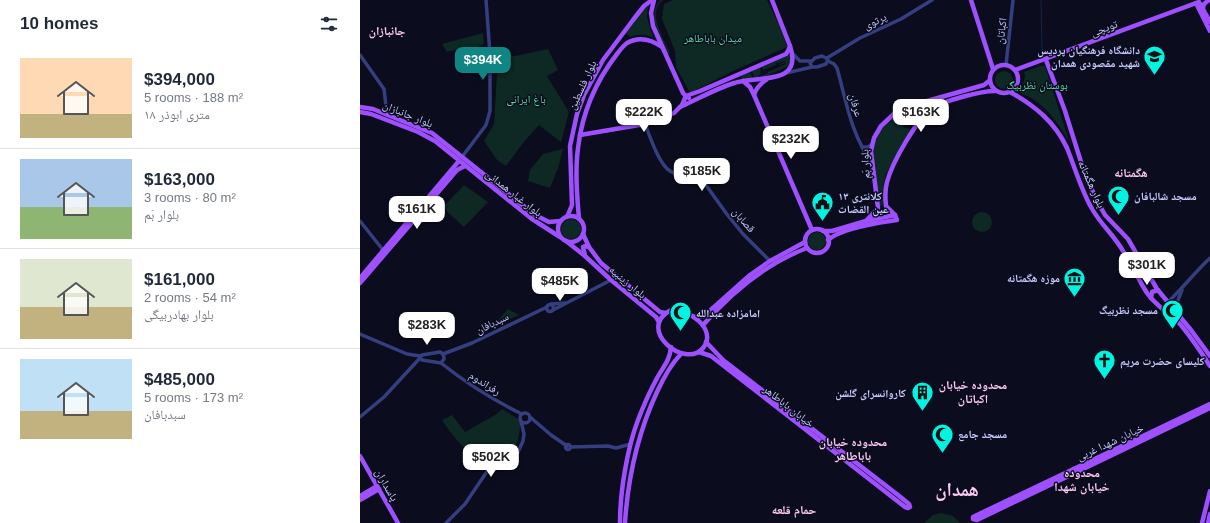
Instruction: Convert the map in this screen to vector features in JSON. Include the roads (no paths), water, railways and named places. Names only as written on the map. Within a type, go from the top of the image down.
[{"type":"main road","points":[[653,0],[651,20],[662,48],[683,93],[690,98],[696,99]]},
{"type":"main road","name":"بلوار فلسطین","points":[[566,217],[572,205],[570,146],[577,114],[592,77],[603,60],[637,14],[644,6],[653,0]]},
{"type":"main road","points":[[754,95],[755,90],[759,85],[783,73],[792,66],[793,54],[772,0]]},
{"type":"main road","points":[[971,0],[993,69]]},
{"type":"main road","points":[[1203,8],[1204,4],[1209,0]]},
{"type":"main road","points":[[1199,1],[1210,22]]},
{"type":"main road","points":[[1199,1],[1210,31]]},
{"type":"main road","name":"توپچی","points":[[1015,70],[1046,60],[1199,1]]},
{"type":"main road","points":[[620,37],[625,36],[627,38],[626,43],[645,39],[654,42],[662,48]]},
{"type":"main road","name":"بلوار فلسطین","points":[[579,218],[576,170],[584,116],[599,81],[609,64],[626,43]]},
{"type":"main road","points":[[580,136],[645,124],[674,113],[680,107],[686,96],[786,54],[790,46]]},
{"type":"main road","name":"بلوار هگمتانه","points":[[1046,60],[1092,192],[1105,215],[1128,239],[1147,274],[1158,290],[1192,330],[1208,356],[1210,366]]},
{"type":"main road","points":[[1006,65],[1015,70],[1018,82],[1010,92],[1002,94],[995,91],[989,82],[989,77],[993,69],[997,66],[1006,65]]},
{"type":"main road","points":[[680,107],[734,83],[771,78]]},
{"type":"main road","points":[[743,81],[750,87],[754,95],[812,230]]},
{"type":"main road","name":"بلوار بَم","points":[[878,208],[872,163],[872,144],[881,126],[896,112],[984,85],[989,82]]},
{"type":"main road","name":"بلوار بَم","points":[[886,206],[886,189],[889,174],[923,116],[934,107],[941,104],[986,91],[995,91]]},
{"type":"main road","name":"بلوار هگمتانه","points":[[1010,92],[1029,102],[1043,114],[1058,132],[1066,147],[1085,196],[1092,209],[1103,227],[1123,250],[1137,278],[1151,298],[1179,324],[1208,356]]},
{"type":"main road","name":"بلوار جانبازان","points":[[360,107],[372,109],[432,133],[462,159]]},
{"type":"main road","name":"بلوار جانبازان","points":[[360,112],[371,114],[418,132],[435,141],[462,159]]},
{"type":"main road","name":"بلوار غبار همدانی","points":[[462,159],[465,166],[532,219],[560,237]]},
{"type":"main road","name":"بلوار غبار همدانی","points":[[462,159],[535,215],[549,222],[560,222]]},
{"type":"main road","points":[[360,283],[462,159]]},
{"type":"main road","points":[[360,278],[458,170],[465,166]]},
{"type":"main road","points":[[866,221],[878,208],[882,210],[886,206],[896,217]]},
{"type":"main road","points":[[575,216],[579,218],[584,226],[583,234],[578,240],[574,242],[566,241],[560,237],[558,229],[560,222],[566,217],[575,216]]},
{"type":"main road","points":[[823,231],[828,240],[826,247],[821,252],[814,252],[808,248],[805,242],[807,235],[812,230],[832,231],[866,221],[896,217]]},
{"type":"main road","points":[[828,240],[848,231],[896,217]]},
{"type":"main road","name":"بلوار زینبیه","points":[[583,234],[589,247],[601,263],[656,309],[660,312],[666,313]]},
{"type":"main road","name":"بلوار زینبیه","points":[[566,241],[656,317],[659,322]]},
{"type":"main road","points":[[694,317],[697,318],[704,316],[770,261],[805,242]]},
{"type":"main road","points":[[585,256],[583,247],[589,247]]},
{"type":"main road","points":[[703,325],[752,276],[808,248]]},
{"type":"main road","points":[[1151,298],[1152,292],[1158,290]]},
{"type":"main road","points":[[652,314],[655,313],[656,309]]},
{"type":"main road","points":[[683,310],[694,317],[706,330],[706,342],[699,352],[687,355],[682,354],[661,339],[659,334],[659,322],[666,313],[683,310]]},
{"type":"main road","name":"خیابان باباطاهر","points":[[699,352],[711,356],[906,505],[723,360],[706,342]]},
{"type":"main road","points":[[620,523],[622,492],[631,444],[638,421],[647,400],[656,380],[670,356],[671,347]]},
{"type":"main road","points":[[626,523],[626,507],[630,473],[643,423],[662,383],[676,359],[682,354]]},
{"type":"main road","name":"خیابان شهدا غربی","points":[[1210,404],[976,518],[1210,408]]},
{"type":"main road","name":"پاسداران","points":[[360,456],[398,523]]},
{"type":"main road","points":[[360,496],[378,488]]},
{"type":"main road","points":[[360,500],[378,488]]},
{"type":"main road","points":[[1202,523],[1210,491]]},
{"type":"main road","points":[[1208,523],[1210,514]]},
{"type":"street","points":[[462,159],[486,125],[490,112],[490,54],[486,0]]},
{"type":"street","name":"پرتوی","points":[[783,73],[812,66],[822,66],[827,59],[860,38],[901,19],[932,0]]},
{"type":"street","name":"اکباتان","points":[[1006,65],[1014,0]]},
{"type":"street","points":[[793,54],[800,61],[811,62],[812,66]]},
{"type":"street","points":[[360,55],[384,89],[387,115]]},
{"type":"street","name":"پرتوی","points":[[811,62],[818,57],[827,59]]},
{"type":"street","name":"عرفان","points":[[827,59],[837,68],[854,130],[866,155],[872,163]]},
{"type":"street","name":"قصابان","points":[[645,124],[656,153],[669,171],[678,175],[703,181],[743,234],[770,261]]},
{"type":"street","points":[[862,146],[868,147],[872,144]]},
{"type":"street","points":[[360,221],[385,252]]},
{"type":"street","points":[[1168,302],[1210,258]]},
{"type":"street","name":"سبدبافان","points":[[549,306],[549,311],[553,310],[611,280]]},
{"type":"street","points":[[1169,315],[1174,310],[1183,288]]},
{"type":"street","name":"سبدبافان","points":[[420,357],[440,352],[443,354],[472,343],[549,306],[568,302]]},
{"type":"street","points":[[360,334],[407,354],[420,357],[422,360],[441,363],[444,359],[443,354]]},
{"type":"street","points":[[360,417],[384,397],[420,357]]},
{"type":"street","name":"رفراندوم","points":[[441,363],[464,381],[514,410],[521,418]]},
{"type":"street","points":[[521,418],[526,413],[569,450],[571,447],[608,446],[616,448],[631,444]]},
{"type":"street","points":[[446,523],[464,504],[488,470],[506,464],[515,459],[520,450],[530,417]]},
{"type":"street","points":[[521,418],[524,423],[528,422],[539,425]]},
{"type":"street","points":[[521,418],[524,434]]},
{"type":"waterway","points":[[1041,0],[1042,51]]},
{"type":"place","name":"دانشگاه فرهنگیان پردیس شهید مقصودی همدان","points":[[1155,76]]},
{"type":"place","name":"مسجد شالبافان","points":[[1118,216]]},
{"type":"place","name":"کلانتری ۱۳ عین القضات","points":[[822,222]]},
{"type":"place","name":"موزه هگمتانه","points":[[1075,298]]},
{"type":"place","name":"مسجد نظربیگ","points":[[1173,330]]},
{"type":"place","name":"امامزاده عبدالله","points":[[681,332]]},
{"type":"place","name":"کلیسای حضرت مریم","points":[[1104,380]]},
{"type":"place","name":"کاروانسرای گلشن","points":[[922,412]]},
{"type":"place","name":"مسجد جامع","points":[[942,454]]},
{"type":"district","name":"جانبازان","points":[[387,31]]},
{"type":"district","name":"هگمتانه","points":[[1131,173]]},
{"type":"district","name":"محدوده خیابان اکباتان","points":[[973,392]]},
{"type":"district","name":"محدوده خیابان باباطاهر","points":[[853,449]]},
{"type":"district","name":"محدوده خیابان شهدا","points":[[1082,480]]},
{"type":"district","name":"همدان","points":[[957,489]]},
{"type":"district","name":"حمام قلعه","points":[[794,510]]},
{"type":"park label","name":"میدان باباطاهر","points":[[713,38]]},
{"type":"park label","name":"بوستان نظربیگ","points":[[1037,85]]},
{"type":"park label","name":"باغ ایرانی","points":[[526,99]]}]
